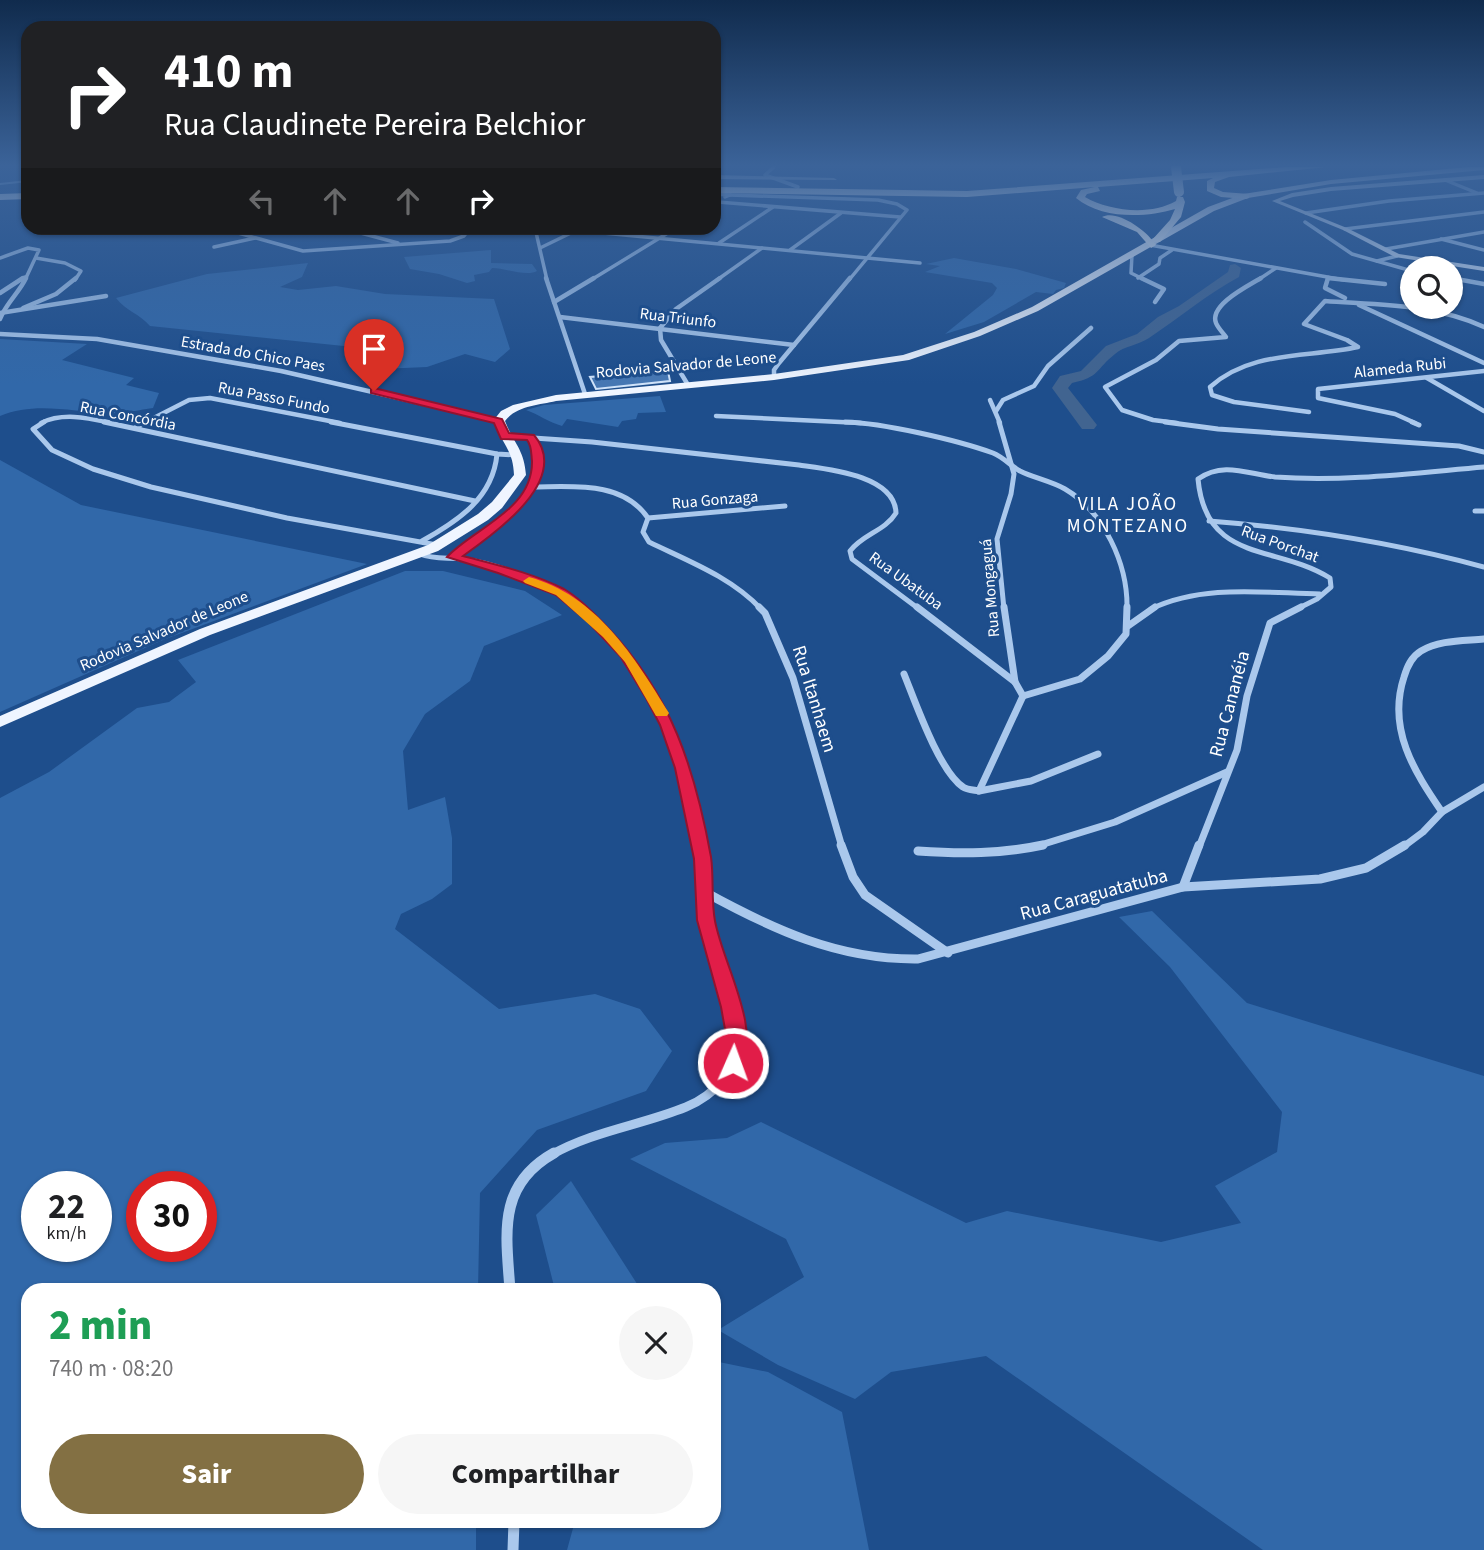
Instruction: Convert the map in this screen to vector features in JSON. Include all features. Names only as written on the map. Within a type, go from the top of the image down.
[{"type":"highway","points":[[1148,239],[1152,243],[1156,239]]},
{"type":"main road","name":"Rodovia Salvador de Leone","points":[[499,421],[505,413],[534,401],[774,377],[883,362],[971,337],[1055,299],[1158,239]]},
{"type":"main road","points":[[499,421],[505,436],[519,456]]},
{"type":"main road","name":"Rodovia Salvador de Leone","points":[[0,722],[205,632],[428,547],[471,526],[497,505],[520,475],[519,456]]},
{"type":"street","points":[[214,247],[249,239]]},
{"type":"street","points":[[260,239],[303,251],[453,239]]},
{"type":"street","points":[[385,239],[403,244]]},
{"type":"street","points":[[538,239],[542,265],[585,394]]},
{"type":"street","points":[[540,248],[558,239]]},
{"type":"street","points":[[554,302],[656,239]]},
{"type":"street","points":[[661,239],[920,263]]},
{"type":"street","points":[[718,244],[725,239]]},
{"type":"street","points":[[790,250],[804,239]]},
{"type":"street","points":[[774,377],[774,370],[880,239]]},
{"type":"street","points":[[1329,239],[1346,252],[1400,268]]},
{"type":"street","points":[[1367,239],[1397,256]]},
{"type":"street","points":[[1386,249],[1437,239]]},
{"type":"street","points":[[1440,239],[1484,250]]},
{"type":"street","points":[[1152,243],[1173,250],[1274,269],[1385,284]]},
{"type":"street","points":[[0,257],[21,250],[37,248],[39,251],[21,289],[4,309],[0,319]]},
{"type":"street","points":[[688,385],[662,340],[660,328],[676,309],[762,248]]},
{"type":"street","points":[[1139,278],[1160,264],[1160,258],[1173,250]]},
{"type":"street","points":[[1132,255],[1130,271],[1164,289],[1154,302]]},
{"type":"street","points":[[1374,261],[1397,256],[1484,269]]},
{"type":"street","points":[[23,308],[58,293],[71,284],[81,271],[65,263],[36,258]]},
{"type":"street","points":[[1274,269],[1220,306],[1215,315],[1216,323],[1226,337],[1178,341],[1156,360],[1107,384],[1105,387],[1108,394],[1119,402],[1122,410],[1179,424],[1469,447],[1484,445]]},
{"type":"street","points":[[0,293],[25,276]]},
{"type":"street","points":[[1328,278],[1325,288],[1484,363]]},
{"type":"street","points":[[1463,280],[1484,284]]},
{"type":"street","points":[[2,313],[106,296]]},
{"type":"street","points":[[1309,412],[1234,402],[1212,395],[1210,387],[1219,376],[1255,362],[1358,347],[1347,340],[1304,324],[1325,301],[1439,311],[1484,327]]},
{"type":"street","name":"Rua Triunfo","points":[[560,317],[794,345]]},
{"type":"street","points":[[996,411],[1003,400],[1034,386],[1048,366],[1091,328]]},
{"type":"street","name":"Estrada do Chico Paes","points":[[0,334],[97,339],[281,371],[499,421]]},
{"type":"street","name":"Alameda Rubi","points":[[1419,425],[1395,414],[1318,398],[1318,389],[1484,371]]},
{"type":"street","points":[[1426,378],[1484,411]]},
{"type":"street","name":"Rua Passo Fundo","points":[[135,429],[182,404],[203,397],[496,454],[519,456]]},
{"type":"street","name":"Rua Mongaguá","points":[[990,400],[996,411],[1014,474],[997,539],[1015,682]]},
{"type":"street","name":"Rua Concórdia","points":[[428,547],[298,521],[118,478],[55,450],[37,438],[33,429],[48,421],[72,416],[475,501]]},
{"type":"street","points":[[716,416],[865,423],[987,450],[1003,458],[1011,466],[1065,488],[1092,511],[1110,541],[1125,578],[1128,625],[1122,642],[1080,679],[1023,696],[979,791]]},
{"type":"street","name":"Rua Ubatuba","points":[[505,436],[588,441],[827,470],[879,486],[893,498],[897,513],[886,525],[853,545],[850,551],[852,559],[951,631],[1015,682],[1023,696]]},
{"type":"street","points":[[449,559],[511,515],[531,487],[537,456],[536,444],[530,437]]},
{"type":"street","points":[[1469,447],[1484,452]]},
{"type":"street","points":[[428,547],[460,518],[498,470],[496,454]]},
{"type":"street","points":[[1484,467],[1304,480],[1227,468],[1208,470],[1198,479],[1197,499],[1208,521],[1276,526],[1450,558],[1484,567]]},
{"type":"street","points":[[531,487],[614,493],[635,501],[648,517]]},
{"type":"street","name":"Rua Gonzaga","points":[[648,517],[785,506]]},
{"type":"street","points":[[1475,511],[1484,511]]},
{"type":"street","name":"Rua Itanhaem","points":[[648,517],[643,533],[649,542],[722,578],[748,596],[765,613],[793,678],[837,834],[853,877],[865,895],[948,953]]},
{"type":"street","name":"Rua Porchat","points":[[1208,521],[1247,549],[1326,575],[1331,584],[1329,589],[1321,594]]},
{"type":"street","points":[[428,547],[431,560],[449,559],[503,570],[561,593],[593,619],[631,661],[668,725],[683,768],[702,859],[706,920],[731,1007],[738,1046],[731,1070],[722,1082],[696,1102],[575,1144],[530,1167],[516,1187],[510,1210],[510,1283]]},
{"type":"street","points":[[428,547],[449,559]]},
{"type":"street","points":[[1128,625],[1152,608],[1180,596],[1215,593],[1321,594]]},
{"type":"street","name":"Rua Cananéia","points":[[1184,887],[1237,750],[1247,696],[1270,623],[1321,594]]},
{"type":"street","points":[[1442,812],[1401,742],[1397,729],[1398,698],[1415,654],[1447,644],[1484,639]]},
{"type":"street","points":[[904,674],[948,770],[962,786],[979,791],[1031,781],[1098,754]]},
{"type":"street","points":[[918,851],[958,854],[1014,852],[1059,844],[1124,820],[1227,772]]},
{"type":"street","name":"Rua Caraguatatuba","points":[[703,891],[750,918],[818,946],[901,961],[948,953],[1184,887],[1289,882],[1355,872],[1392,855],[1423,832],[1442,812],[1484,787]]},
{"type":"street","points":[[513,1550],[514,1528]]},
{"type":"shaded area","points":[[491,250],[491,263],[532,264],[537,271],[522,273],[492,268],[489,272],[474,275],[475,281],[467,283],[410,269],[404,257]]},
{"type":"shaded area","points":[[954,258],[1016,269],[1066,283],[1064,288],[1053,294],[1036,292],[984,322],[945,334],[993,295],[997,288],[992,283],[925,272],[940,266],[926,264]]},
{"type":"shaded area","points":[[308,263],[302,277],[280,287],[298,290],[336,286],[385,294],[494,299],[510,349],[495,362],[465,354],[427,367],[381,369],[377,357],[363,348],[150,326],[116,298],[207,274]]},
{"type":"shaded area","points":[[0,339],[87,344],[62,360],[134,378],[126,385],[159,393],[153,408],[131,412],[40,408],[0,416]]},
{"type":"shaded area","points":[[660,396],[666,412],[638,413],[636,419],[622,421],[618,427],[567,419],[562,426],[526,410],[544,405]]},
{"type":"shaded area","points":[[0,460],[81,505],[367,564],[163,640],[0,712]]},
{"type":"shaded area","points":[[405,571],[443,571],[525,591],[562,615],[484,646],[470,681],[425,714],[403,751],[408,810],[445,797],[452,838],[452,884],[432,899],[401,914],[395,929],[499,1009],[595,994],[640,1009],[672,1051],[646,1091],[537,1130],[480,1193],[478,1283],[21,1283],[21,1528],[476,1528],[476,1550],[0,1550],[0,798],[49,772],[137,708],[169,702],[196,682],[178,660]]},
{"type":"shaded area","points":[[1152,911],[1247,1003],[1484,1076],[1484,1550],[1263,1550],[986,1356],[891,1372],[855,1399],[778,1365],[721,1332],[721,1328],[804,1277],[786,1239],[630,1159],[665,1143],[727,1138],[761,1122],[966,1223],[1007,1211],[1161,1242],[1241,1223],[1215,1186],[1277,1152],[1282,1112],[1170,967],[1119,917]]},
{"type":"shaded area","points":[[571,1181],[637,1283],[553,1283],[536,1215]]},
{"type":"shaded area","points":[[721,1362],[768,1372],[842,1412],[869,1550],[567,1550],[573,1528],[721,1528]]},
{"type":"building","points":[[668,371],[670,381],[596,389],[590,377]]},
{"type":"waterway","points":[[1088,425],[1060,388],[1066,379],[1086,375],[1111,349],[1142,337],[1163,320],[1184,309],[1216,284],[1234,274],[1235,268]]},
{"type":"slow traffic","points":[[529,581],[561,593],[607,634],[631,661],[662,713]]},
{"type":"district","name":"VILA JOÃO MONTEZANO","points":[[1128,515]]},
{"type":"route","points":[[374,391],[499,421],[505,436],[530,437],[536,444],[537,465],[534,480],[518,506],[495,528],[453,557],[503,570],[561,593],[593,619],[625,654],[654,698],[668,725],[683,768],[702,859],[706,920],[731,1007],[738,1046],[733,1063]]}]
